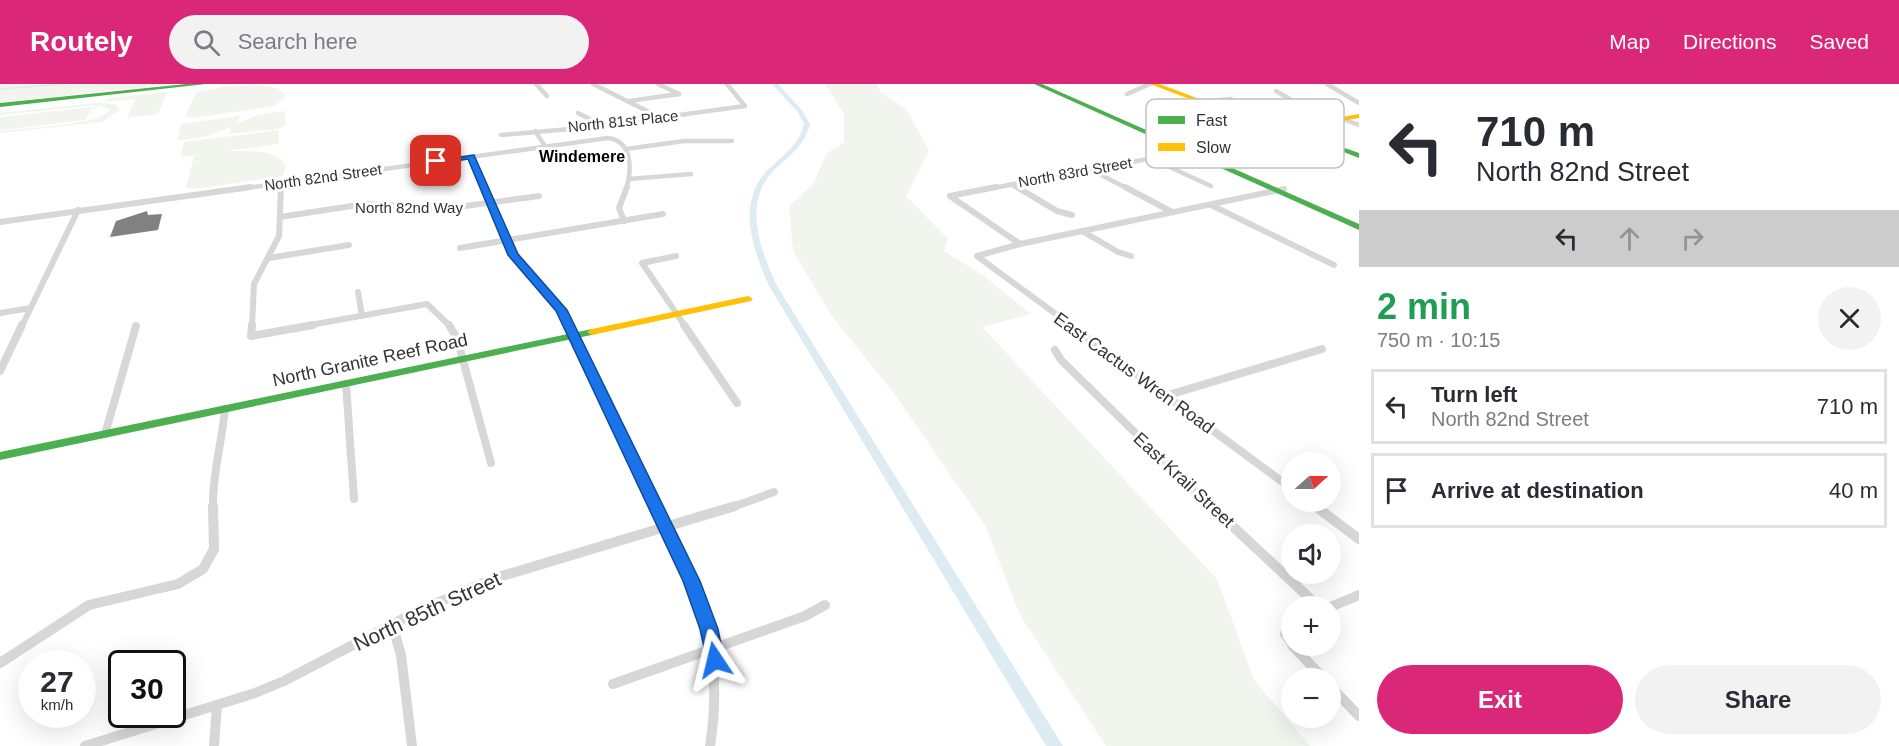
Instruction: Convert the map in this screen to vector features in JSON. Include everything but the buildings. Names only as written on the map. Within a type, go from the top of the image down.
[{"type":"main road","points":[[0,105],[202,84]]},
{"type":"main road","points":[[1037,84],[1146,133]]},
{"type":"main road","points":[[1046,84],[1146,129]]},
{"type":"main road","points":[[1152,84],[1192,99]]},
{"type":"main road","points":[[1344,118],[1359,116]]},
{"type":"main road","points":[[1344,150],[1359,156]]},
{"type":"main road","points":[[1228,168],[1359,222]]},
{"type":"main road","points":[[1232,168],[1359,227]]},
{"type":"main road","name":"North Granite Reef Road","points":[[0,456],[748,299]]},
{"type":"street","points":[[536,84],[547,96]]},
{"type":"street","points":[[593,84],[661,118]]},
{"type":"street","points":[[627,101],[679,94],[658,84]]},
{"type":"street","name":"North 81st Place","points":[[501,135],[535,130],[603,126],[745,106],[727,84]]},
{"type":"street","points":[[1127,94],[1134,88],[1152,84]]},
{"type":"street","points":[[1327,84],[1340,94],[1359,103]]},
{"type":"street","points":[[1276,91],[1287,99]]},
{"type":"street","points":[[578,113],[603,126]]},
{"type":"street","points":[[1344,120],[1359,125]]},
{"type":"street","points":[[535,130],[553,159]]},
{"type":"street","name":"North 82nd Street","points":[[0,222],[614,138],[626,149]]},
{"type":"street","points":[[624,221],[619,208],[632,164],[626,149],[684,141],[732,141]]},
{"type":"street","points":[[471,156],[506,241],[521,265],[555,300],[574,336],[699,598],[714,649],[716,697],[710,746]]},
{"type":"street","name":"North 83rd Street","points":[[1020,244],[950,196],[1146,160]]},
{"type":"street","points":[[1171,168],[1210,186]]},
{"type":"street","points":[[1090,169],[1169,213]]},
{"type":"street","points":[[629,179],[691,174]]},
{"type":"street","points":[[281,183],[278,241],[254,284],[250,336],[427,304],[453,329],[491,463]]},
{"type":"street","points":[[1011,184],[1057,211],[1072,215]]},
{"type":"street","points":[[1020,244],[1281,190]]},
{"type":"street","name":"North 82nd Way","points":[[280,217],[375,204],[437,209],[539,196]]},
{"type":"street","points":[[1210,205],[1334,265]]},
{"type":"street","points":[[0,371],[78,210]]},
{"type":"street","points":[[460,248],[663,214]]},
{"type":"street","points":[[1082,231],[1118,252],[1131,256]]},
{"type":"street","name":"East Cactus Wren Road","points":[[1020,244],[977,256],[1281,481]]},
{"type":"street","points":[[269,258],[349,245]]},
{"type":"street","points":[[676,256],[642,263],[737,403]]},
{"type":"street","points":[[358,292],[362,316]]},
{"type":"street","points":[[0,313],[31,308]]},
{"type":"street","points":[[105,434],[136,326]]},
{"type":"street","name":"East Krail Street","points":[[1056,350],[1061,360],[1120,420],[1307,596]]},
{"type":"street","points":[[1165,396],[1322,350]]},
{"type":"street","points":[[346,384],[354,499]]},
{"type":"street","points":[[0,663],[88,605],[178,584],[203,569],[214,549],[212,487],[222,442],[225,409]]},
{"type":"street","name":"North 85th Street","points":[[85,746],[217,705],[284,681],[392,624],[492,579],[755,501],[774,492]]},
{"type":"street","points":[[1323,512],[1359,539]]},
{"type":"street","points":[[1341,603],[1359,595]]},
{"type":"street","points":[[613,684],[805,616],[825,605]]},
{"type":"street","points":[[392,624],[401,655],[412,746]]},
{"type":"street","points":[[1302,656],[1314,668]]},
{"type":"street","points":[[1341,697],[1359,716]]},
{"type":"street","points":[[214,746],[217,705]]},
{"type":"shaded area","points":[[0,84],[176,84],[0,102]]},
{"type":"shaded area","points":[[825,84],[876,84],[881,93],[906,109],[929,150],[906,196],[948,239],[944,251],[984,276],[1031,314],[982,327],[1217,579],[1254,680],[1281,712],[1281,728],[1295,728],[1310,746],[1106,746],[1020,615],[985,525],[896,396],[831,315],[793,251],[789,206],[813,184],[827,153],[844,142],[844,114]]},
{"type":"shaded area","points":[[257,85],[277,88],[286,95],[275,106],[193,118],[185,116],[197,92],[228,86]]},
{"type":"shaded area","points":[[167,92],[158,114],[127,118],[135,99],[106,102],[108,98]]},
{"type":"shaded area","points":[[97,103],[115,104],[120,110],[102,122],[0,133],[0,131],[77,123],[104,115],[111,109],[98,105],[90,118],[96,105],[0,115],[0,113]]},
{"type":"shaded area","points":[[93,107],[85,120],[0,130],[0,117]]},
{"type":"shaded area","points":[[285,111],[285,126],[277,129],[229,134],[231,127],[208,136],[177,141],[181,124],[240,116],[236,124],[258,115]]},
{"type":"shaded area","points":[[279,130],[279,144],[226,151],[259,152],[275,156],[286,166],[283,176],[195,189],[186,187],[194,156],[201,154],[180,157],[184,142]]},
{"type":"waterway","points":[[0,89],[63,84]]},
{"type":"waterway","points":[[775,84],[799,110],[807,124],[798,145],[771,170],[761,182],[755,196],[752,211],[753,227],[767,273],[1055,746]]},
{"type":"traffic: fast","points":[[0,105],[203,84]]},
{"type":"traffic: fast","points":[[1037,84],[1146,132]]},
{"type":"traffic: fast","points":[[1344,150],[1359,156]]},
{"type":"traffic: fast","points":[[1226,168],[1359,227]]},
{"type":"traffic: fast","points":[[0,456],[592,332]]},
{"type":"traffic: slow","points":[[1153,84],[1193,99]]},
{"type":"traffic: slow","points":[[1344,119],[1359,116]]},
{"type":"traffic: slow","points":[[592,332],[748,299]]},
{"type":"district","name":"Windemere","points":[[582,156]]},
{"type":"route","points":[[436,161],[471,156],[513,255],[547,290],[561,310],[699,598],[709,629],[715,660]]}]
